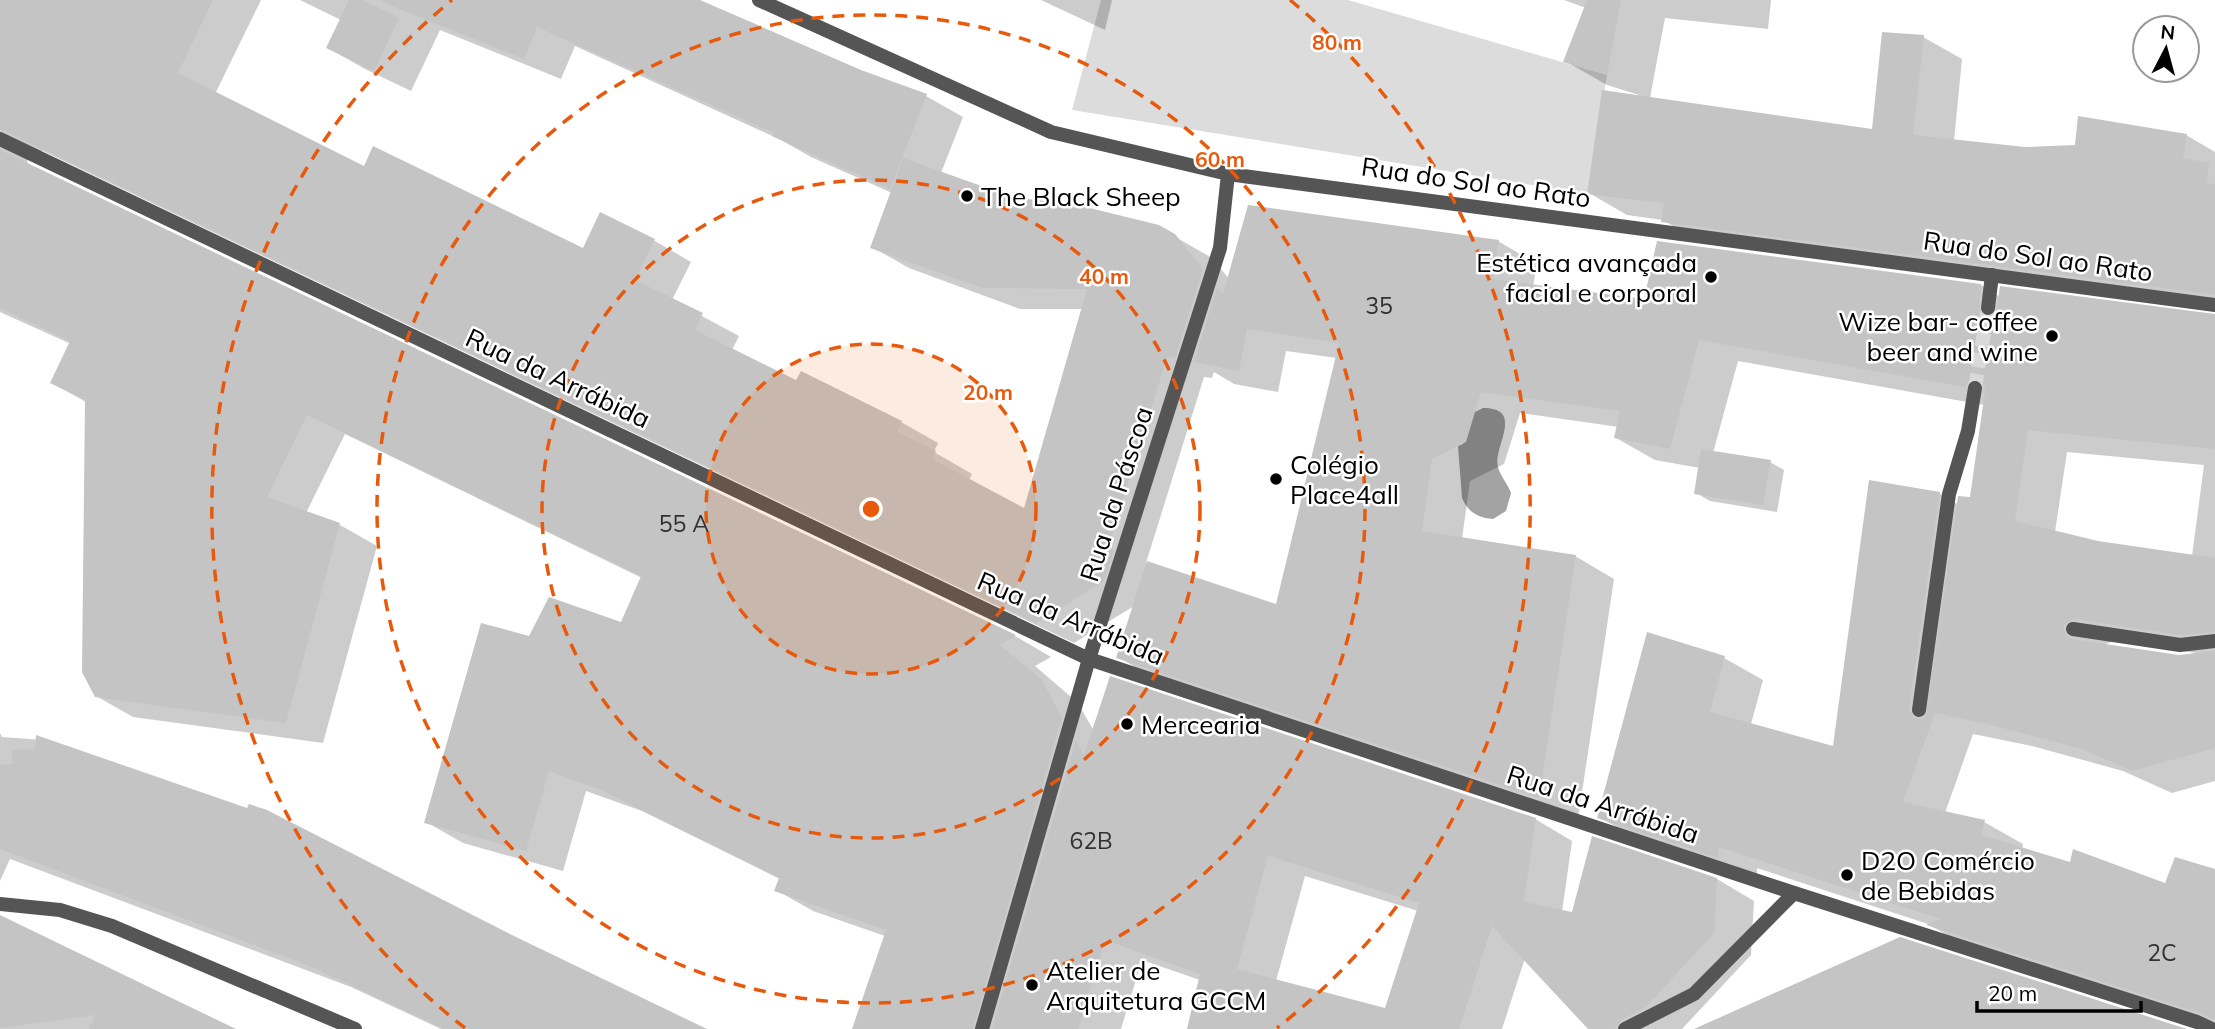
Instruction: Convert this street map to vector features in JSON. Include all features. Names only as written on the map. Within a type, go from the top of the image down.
[{"type":"street","name":"Rua do Sol ao Rato","points":[[759,0],[1051,132],[1228,174],[2215,305]]},
{"type":"street","name":"Rua da Arrábida","points":[[0,139],[1089,659],[2213,1029]]},
{"type":"street","name":"Rua da Páscoa","points":[[982,1029],[1089,659],[1220,248],[1228,174]]},
{"type":"street","points":[[1987,308],[1992,275]]},
{"type":"street","points":[[1919,710],[1948,494],[1968,431],[1975,388]]},
{"type":"street","points":[[2073,629],[2180,645],[2215,640]]},
{"type":"street","points":[[1625,1029],[1694,994],[1794,893]]},
{"type":"street","points":[[0,904],[60,910],[112,926],[355,1029]]},
{"type":"shaded area","points":[[1101,0],[1348,0],[1607,75],[1587,194],[1072,110]]},
{"type":"shaded area","points":[[1483,408],[1496,410],[1503,415],[1505,422],[1497,459],[1500,474],[1511,493],[1506,511],[1493,519],[1474,513],[1462,498],[1458,446],[1463,444],[1471,414]]},
{"type":"building","points":[[0,0],[213,0],[178,73],[364,166],[373,146],[583,248],[600,212],[655,239],[635,280],[703,313],[695,330],[796,380],[801,371],[902,421],[897,432],[936,451],[932,459],[1024,508],[1087,289],[982,288],[870,248],[903,158],[1015,198],[1069,203],[1159,225],[1175,234],[1203,269],[1175,358],[1167,357],[1108,548],[1114,550],[1104,581],[1036,623],[0,129]]},
{"type":"building","points":[[349,0],[362,0],[399,18],[374,71],[326,48]]},
{"type":"building","points":[[382,0],[700,0],[861,70],[927,94],[890,189],[772,136],[774,133],[537,27],[524,59]]},
{"type":"building","points":[[1587,0],[1621,0],[1607,75],[1563,62]]},
{"type":"building","points":[[1882,32],[1924,35],[1913,135],[2025,147],[2075,145],[2078,116],[2187,134],[2183,158],[2209,163],[2207,183],[2215,184],[2215,295],[1661,222],[1664,203],[1587,194],[1602,90],[1872,129]]},
{"type":"building","points":[[0,150],[1016,635],[1000,645],[1041,679],[1062,717],[973,1029],[852,1029],[886,930],[774,891],[779,878],[603,791],[549,771],[526,851],[424,823],[481,623],[529,636],[549,597],[621,622],[641,576],[307,415],[267,497],[340,523],[286,723],[95,697],[82,672],[85,400],[50,383],[70,341],[0,308]]},
{"type":"building","points":[[1248,205],[1499,240],[1492,279],[1644,299],[1657,241],[1981,284],[1979,311],[1986,317],[1996,313],[2000,286],[2215,314],[2215,449],[2028,430],[2015,521],[2098,541],[2215,558],[2215,632],[2180,635],[2074,619],[2063,628],[2072,639],[2179,655],[2215,651],[2215,748],[2132,771],[2082,749],[1935,713],[1903,802],[1985,820],[1981,835],[2070,862],[2073,849],[2165,883],[2175,857],[2215,869],[2215,1020],[1926,925],[1940,919],[1719,847],[1718,858],[1597,818],[1647,632],[1725,656],[1710,712],[1833,746],[1869,480],[1940,492],[1909,709],[1914,718],[1922,719],[1926,716],[1958,496],[1970,497],[1985,391],[1984,384],[1977,379],[1968,381],[1965,387],[1699,340],[1670,449],[1614,438],[1620,411],[1481,392],[1466,442],[1432,459],[1422,531],[1576,555],[1539,798],[1116,658],[1147,561],[1276,604],[1339,343],[1247,329],[1239,371],[1194,362],[1217,288],[1223,294]]},
{"type":"building","points":[[1701,449],[1771,460],[1763,505],[1694,494]]},
{"type":"building","points":[[1110,676],[1536,818],[1524,902],[1572,912],[1592,836],[1717,878],[1714,933],[1646,1007],[1621,1020],[1615,1029],[1588,1029],[1492,926],[1459,1029],[1187,1029],[1200,974],[1105,940],[1078,1029],[992,1029],[1076,740],[1084,755]],"holes":[[[1268,856],[1419,903],[1385,1008],[1237,969]]]},
{"type":"building","points":[[36,735],[247,808],[249,804],[267,810],[516,937],[707,1029],[444,1029],[312,967],[0,849],[0,765],[12,764],[12,750],[35,749]]},
{"type":"building","points":[[0,915],[236,1029],[89,1029],[95,1015],[0,1028]]},
{"type":"building","points":[[1900,937],[2187,1029],[1694,1029]]},
{"type":"tunnel","points":[[1975,388],[1988,308]]},
{"type":"place","name":"The Black Sheep","points":[[967,196]]},
{"type":"place","name":"Estética avançada facial e corporal","points":[[1711,277]]},
{"type":"place","name":"Wize bar- coffee beer and wine","points":[[2052,336]]},
{"type":"place","name":"Colégio Place4all","points":[[1276,479]]},
{"type":"place","name":"Mercearia","points":[[1127,724]]},
{"type":"place","name":"D2O Comércio de Bebidas","points":[[1847,875]]},
{"type":"place","name":"Atelier de Arquitetura GCCM","points":[[1032,985]]}]
